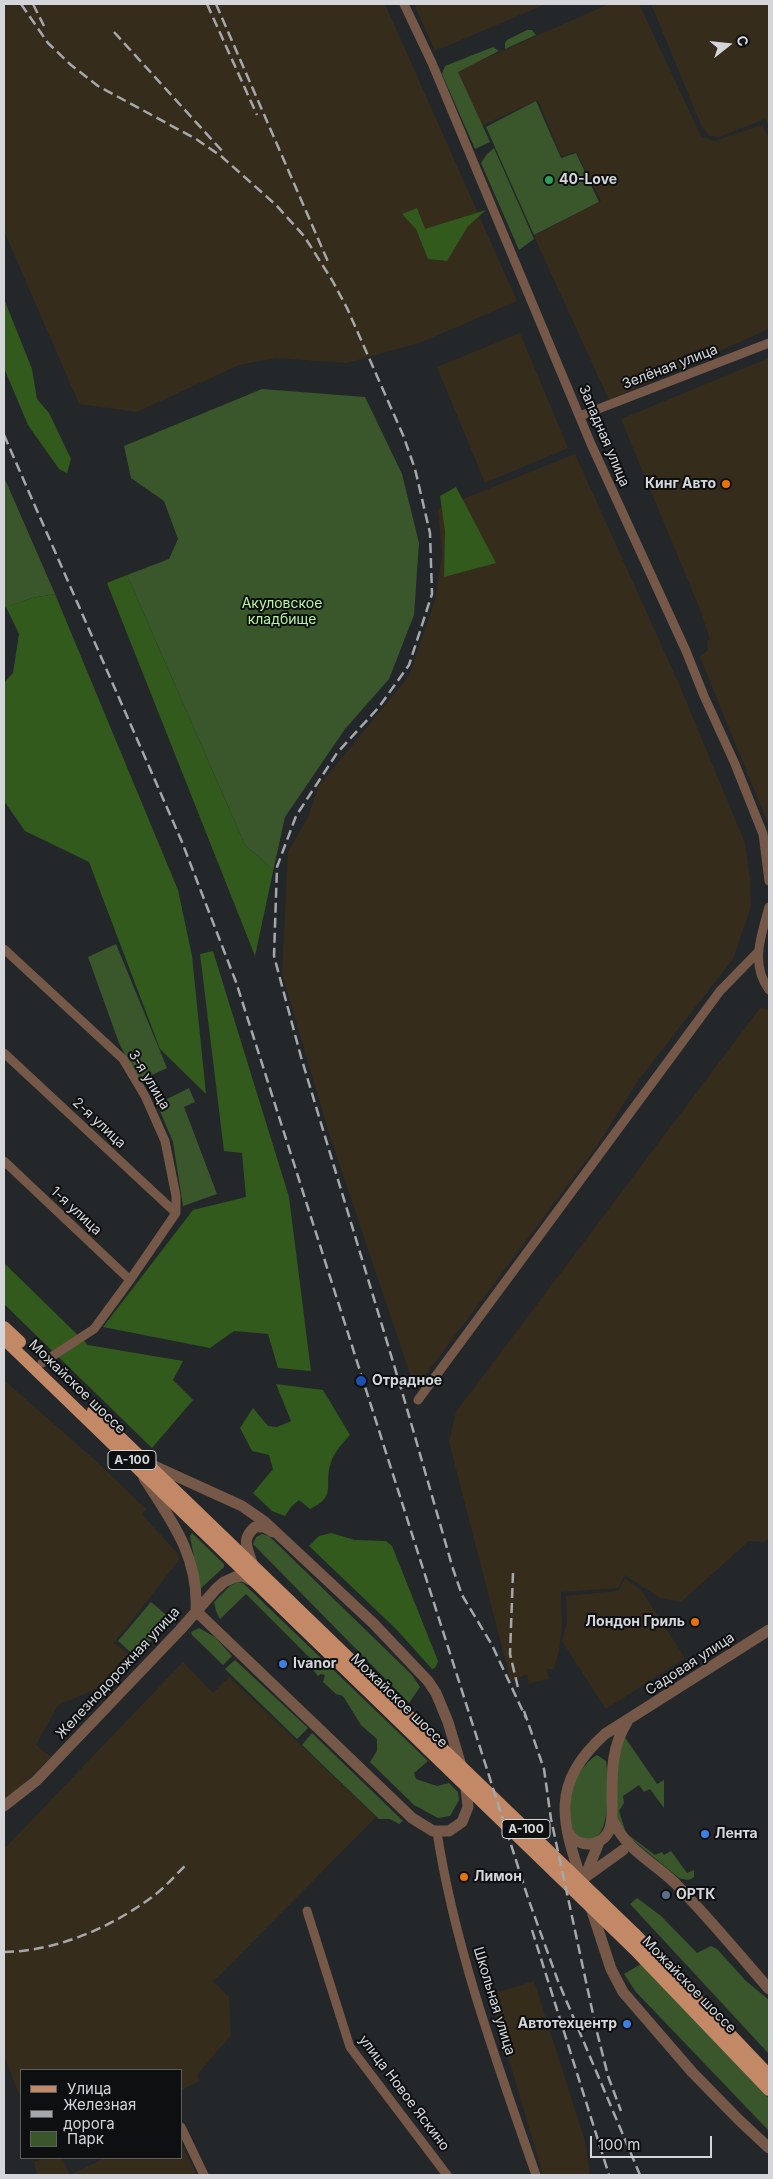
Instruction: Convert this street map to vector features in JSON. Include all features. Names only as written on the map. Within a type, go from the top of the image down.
[{"type":"main road","name":"Можайское шоссе","points":[[4,1326],[634,1933],[769,2075]]},
{"type":"main road","name":"Можайское шоссе","points":[[4,1338],[132,1460],[425,1748],[637,1952],[769,2090]]},
{"type":"street","name":"Западная улица","points":[[404,4],[432,63],[580,416],[735,764],[763,834],[769,881]]},
{"type":"street","name":"Зелёная улица","points":[[580,416],[769,343]]},
{"type":"street","points":[[769,907],[757,959],[762,980],[769,990]]},
{"type":"street","name":"3-я улица","points":[[4,949],[123,1059],[145,1096],[166,1141],[176,1196],[176,1213]]},
{"type":"street","points":[[418,1400],[720,991],[759,951]]},
{"type":"street","name":"2-я улица","points":[[4,1053],[176,1213]]},
{"type":"street","name":"1-я улица","points":[[4,1161],[130,1280]]},
{"type":"street","points":[[42,1363],[94,1329],[176,1213]]},
{"type":"street","points":[[132,1460],[179,1532],[192,1562],[197,1599],[196,1611],[412,1818],[421,1825],[437,1832],[449,1831],[462,1822],[468,1807],[468,1796],[465,1779],[448,1722],[436,1693],[411,1662],[265,1522],[242,1506],[146,1462]]},
{"type":"street","points":[[252,1563],[246,1544],[248,1533],[255,1527],[264,1527],[281,1536]]},
{"type":"street","name":"Железнодорожная улица","points":[[4,1806],[36,1782],[224,1582],[243,1576],[258,1584]]},
{"type":"street","name":"Садовая улица","points":[[769,1630],[627,1722],[604,1734],[578,1763],[566,1790],[564,1808],[570,1848],[584,1880],[609,1963],[623,1992],[692,2072],[738,2120],[769,2148]]},
{"type":"street","points":[[584,1880],[600,1841],[607,1834],[612,1819],[613,1760],[618,1739],[627,1722]]},
{"type":"street","points":[[591,1747],[605,1750],[613,1760]]},
{"type":"street","points":[[612,1819],[623,1839],[640,1856],[674,1882],[769,1989]]},
{"type":"street","points":[[567,1828],[571,1837],[580,1843],[592,1844],[600,1841],[640,1856]]},
{"type":"street","name":"Школьная улица","points":[[437,1832],[444,1875],[459,1934],[480,2006],[536,2175]]},
{"type":"street","points":[[584,1880],[622,1850]]},
{"type":"street","name":"улица Новое Яскино","points":[[307,1911],[350,2047],[448,2175]]},
{"type":"street","points":[[182,2129],[204,2175]]},
{"type":"shaded area","points":[[4,4],[385,4],[517,301],[422,342],[347,363],[276,358],[239,365],[137,412],[79,404],[4,231]]},
{"type":"shaded area","points":[[414,4],[546,4],[435,51]]},
{"type":"shaded area","points":[[609,4],[639,4],[701,136],[715,141],[762,125],[769,138],[769,329],[609,400],[534,236],[601,201],[576,152],[561,156],[538,100],[481,126],[457,71]]},
{"type":"shaded area","points":[[651,4],[769,4],[769,127],[765,119],[719,137],[709,136],[702,127]]},
{"type":"shaded area","points":[[520,333],[568,448],[485,483],[437,367]]},
{"type":"shaded area","points":[[769,358],[769,826],[700,657],[708,650],[707,641],[710,639],[701,612],[621,419]]},
{"type":"shaded area","points":[[575,454],[679,684],[745,843],[750,879],[751,907],[733,959],[637,1082],[597,1146],[415,1389],[329,1133],[282,974],[288,852],[308,817],[318,787],[409,676],[436,597],[442,555],[438,509]]},
{"type":"shaded area","points":[[760,1008],[769,1009],[769,1539],[763,1542],[749,1541],[681,1602],[660,1598],[625,1575],[618,1588],[561,1592],[562,1628],[559,1651],[554,1669],[547,1669],[549,1679],[529,1683],[527,1674],[511,1682],[449,1442],[456,1412]]},
{"type":"shaded area","points":[[4,1380],[96,1461],[146,1509],[142,1514],[178,1554],[179,1560],[114,1643],[129,1654],[108,1684],[58,1705],[36,1745],[51,1757],[14,1793],[4,1799]]},
{"type":"shaded area","points":[[625,1578],[641,1590],[685,1658],[606,1709],[562,1641],[567,1623],[566,1596],[618,1591]]},
{"type":"shaded area","points":[[183,1662],[213,1693],[229,1677],[376,1817],[218,1977],[212,1980],[229,1997],[231,2035],[198,2074],[199,2081],[182,2090],[182,2069],[20,2069],[20,2096],[4,2056],[4,1845],[6,1847]]},
{"type":"shaded area","points":[[534,1981],[585,2141],[590,2175],[543,2175],[490,1995]]},
{"type":"shaded area","points":[[182,2146],[197,2175],[70,2175],[103,2159],[182,2159]]},
{"type":"shaded area","points":[[41,2159],[62,2159],[70,2175],[37,2175],[34,2162]]},
{"type":"green space","points":[[527,30],[532,30],[536,35],[505,49],[507,40]]},
{"type":"green space","points":[[493,47],[499,51],[458,72],[490,142],[475,149],[442,74],[445,66]]},
{"type":"green space","name":"40-Love","points":[[536,101],[561,158],[576,153],[599,202],[534,235],[486,127]]},
{"type":"green space","points":[[494,148],[534,239],[519,250],[481,163]]},
{"type":"green space","points":[[417,208],[425,229],[486,210],[468,226],[447,261],[428,259],[416,229],[402,214]]},
{"type":"green space","points":[[4,299],[32,369],[37,399],[49,413],[71,459],[67,473],[59,469],[28,425],[4,368]]},
{"type":"green space","name":"Акуловское кладбище","points":[[262,389],[365,397],[402,474],[419,543],[414,615],[389,679],[345,729],[285,817],[274,867],[270,867],[245,845],[127,575],[169,559],[178,539],[164,501],[131,478],[124,446]]},
{"type":"green space","points":[[4,477],[55,594],[32,598],[4,608]]},
{"type":"green space","points":[[456,487],[496,563],[444,577],[445,531],[440,496]]},
{"type":"green space","points":[[127,575],[245,845],[270,867],[274,867],[255,956],[107,583]]},
{"type":"green space","points":[[55,594],[178,890],[192,956],[206,1094],[160,1049],[89,862],[25,831],[4,801],[4,683],[13,673],[19,634],[6,607],[32,598]]},
{"type":"green space","points":[[116,944],[167,1068],[139,1081],[119,1043],[88,957]]},
{"type":"green space","points":[[213,951],[289,1197],[311,1371],[278,1368],[268,1334],[234,1331],[210,1348],[103,1327],[193,1210],[246,1197],[242,1153],[224,1151],[200,954]]},
{"type":"green space","points":[[189,1088],[195,1102],[184,1107],[217,1194],[183,1206],[173,1142],[157,1104]]},
{"type":"green space","points":[[4,1263],[88,1345],[183,1361],[173,1380],[193,1400],[152,1448],[4,1304]]},
{"type":"green space","points":[[276,1384],[323,1390],[350,1435],[331,1462],[328,1489],[324,1499],[310,1509],[299,1500],[285,1516],[272,1511],[253,1493],[273,1469],[269,1455],[252,1451],[240,1428],[253,1408],[268,1426],[277,1427],[291,1421]]},
{"type":"green space","points":[[192,1533],[224,1564],[224,1567],[200,1589],[190,1536]]},
{"type":"green space","points":[[331,1533],[355,1540],[386,1541],[392,1546],[438,1661],[435,1668],[432,1669],[397,1630],[309,1546],[319,1536]]},
{"type":"green space","points":[[262,1534],[269,1536],[412,1675],[420,1687],[409,1703],[253,1544],[256,1537]]},
{"type":"green space","points":[[237,1582],[243,1583],[428,1761],[414,1773],[416,1779],[437,1786],[449,1783],[458,1792],[459,1800],[450,1816],[438,1818],[414,1805],[370,1762],[377,1751],[377,1739],[361,1725],[343,1696],[336,1694],[323,1682],[325,1675],[321,1674],[318,1676],[311,1667],[313,1661],[246,1594],[220,1619],[214,1602],[230,1586]]},
{"type":"green space","points":[[151,1602],[171,1619],[136,1657],[118,1641]]},
{"type":"green space","points":[[199,1628],[215,1637],[232,1656],[223,1665],[192,1635],[191,1632]]},
{"type":"green space","points":[[235,1660],[308,1728],[297,1739],[225,1669]]},
{"type":"green space","points":[[312,1733],[403,1821],[399,1824],[390,1819],[379,1819],[302,1745]]},
{"type":"green space","points":[[624,1736],[657,1784],[664,1780],[664,1808],[650,1789],[644,1792],[639,1785],[623,1796],[624,1803],[619,1811],[626,1833],[655,1855],[662,1852],[664,1855],[671,1851],[687,1873],[694,1870],[694,1877],[690,1879],[679,1878],[622,1831],[618,1823],[615,1784],[618,1757]]},
{"type":"green space","points":[[597,1755],[606,1761],[607,1805],[602,1830],[596,1838],[586,1839],[573,1833],[569,1812],[569,1798],[573,1784],[581,1770]]},
{"type":"green space","points":[[637,1898],[661,1916],[697,1953],[711,1946],[717,1949],[746,1981],[769,2000],[769,2054],[630,1904]]},
{"type":"green space","points":[[641,1964],[769,2098],[769,2131],[636,1992],[624,1974]]},
{"type":"railway","points":[[21,4],[48,43],[71,65],[98,86],[196,139],[221,156],[276,205],[304,236],[347,308],[403,435],[415,469],[430,533],[432,594],[409,665],[379,707],[337,753],[296,816],[277,867],[274,956],[301,1057],[403,1395],[453,1569],[462,1595],[492,1645],[526,1718]]},
{"type":"railway","points":[[33,4],[44,26]]},
{"type":"railway","points":[[207,4],[257,115]]},
{"type":"railway","points":[[216,4],[329,264]]},
{"type":"railway","points":[[114,32],[224,153]]},
{"type":"railway","points":[[4,435],[182,842],[236,982],[528,1898],[558,1981],[640,2175]]},
{"type":"railway","points":[[513,1573],[510,1654],[519,1692]]},
{"type":"railway","points":[[524,1711],[544,1769],[551,1819],[596,2028],[608,2076],[621,2111]]},
{"type":"railway","points":[[4,1952],[44,1947],[82,1936],[101,1928],[119,1919],[152,1897],[188,1863]]},
{"type":"railway","points":[[532,1930],[609,2175]]},
{"type":"place","name":"40-Love","points":[[549,180]]},
{"type":"place","name":"Кинг Авто","points":[[726,484]]},
{"type":"place","name":"Отрадное","points":[[361,1381]]},
{"type":"place","name":"Лондон Гриль","points":[[695,1622]]},
{"type":"place","name":"Ivanor","points":[[283,1664]]},
{"type":"place","name":"Лента","points":[[705,1834]]},
{"type":"place","name":"Лимон","points":[[464,1877]]},
{"type":"place","name":"ОРТК","points":[[666,1895]]},
{"type":"place","name":"Автотехцентр","points":[[627,2024]]}]
